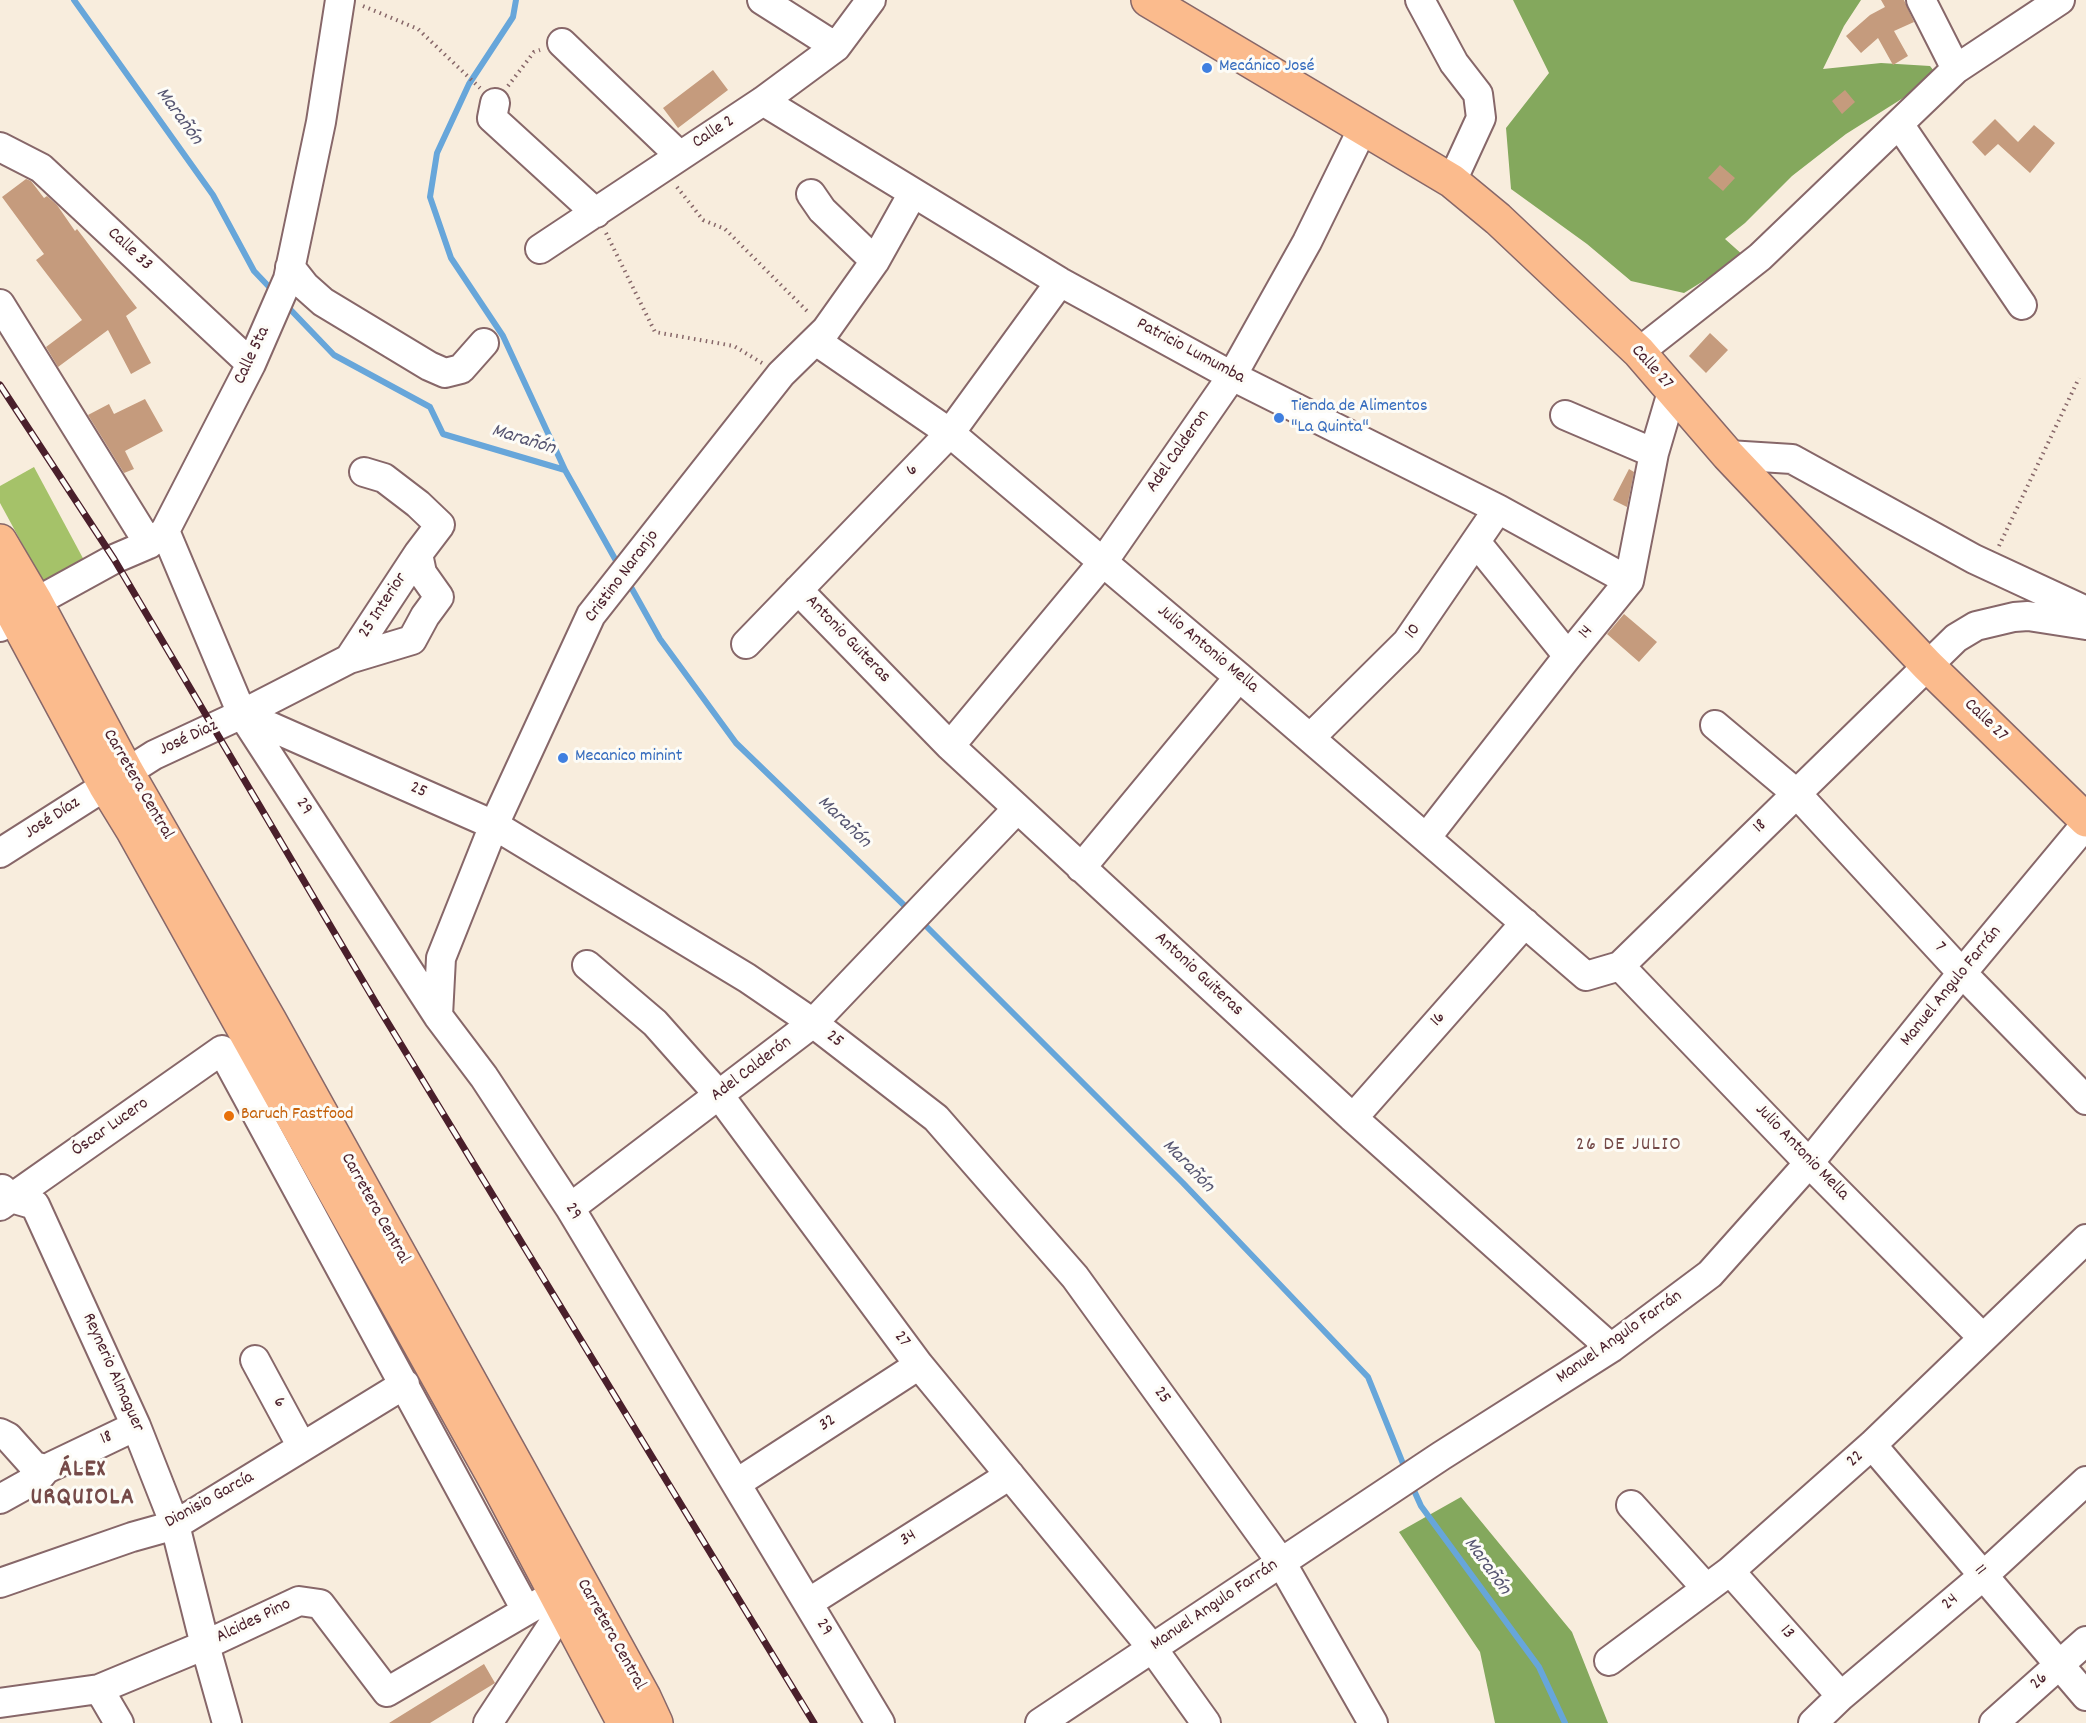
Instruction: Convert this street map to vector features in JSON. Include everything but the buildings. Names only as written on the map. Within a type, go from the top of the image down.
[{"type":"main road","name":"Calle 27","points":[[1148,0],[1452,181],[1546,263],[1638,352],[1728,455],[1928,665],[2086,820]]},
{"type":"main road","name":"Carretera Central","points":[[0,541],[13,608],[116,778],[270,1021],[644,1697],[656,1723]]},
{"type":"main road","name":"Carretera Central","points":[[116,778],[496,1481],[624,1723]]},
{"type":"street","points":[[762,0],[836,47]]},
{"type":"street","name":"Calle 2","points":[[540,249],[763,101],[836,47],[871,0]]},
{"type":"street","points":[[1420,0],[1454,63],[1478,94],[1481,118],[1452,181]]},
{"type":"street","points":[[1921,0],[1956,69]]},
{"type":"street","points":[[1638,352],[1760,257],[1956,69],[2060,0]]},
{"type":"street","name":"Calle 5ta","points":[[157,537],[251,364],[289,273],[349,2]]},
{"type":"street","points":[[562,43],[670,161]]},
{"type":"street","points":[[490,98],[492,118],[596,213]]},
{"type":"street","name":"Patricio Lumumba","points":[[763,101],[1060,282],[1232,376],[1498,509],[1629,581]]},
{"type":"street","points":[[1899,124],[2022,305]]},
{"type":"street","name":"Adel Calderon","points":[[950,747],[1103,562],[1232,376],[1307,242],[1363,128]]},
{"type":"street","name":"Calle 33","points":[[0,147],[41,168],[251,364]]},
{"type":"street","name":"Cristino Naranjo","points":[[438,1016],[441,958],[494,825],[591,615],[781,374],[821,335],[875,261],[913,193]]},
{"type":"street","points":[[811,195],[822,210],[875,261]]},
{"type":"street","points":[[289,273],[322,302],[429,366],[445,373],[461,369],[484,343]]},
{"type":"street","name":"6","points":[[746,644],[950,433],[1060,282]]},
{"type":"street","points":[[0,303],[157,537],[243,714]]},
{"type":"street","name":"Julio Antonio Mella","points":[[821,335],[950,433],[1239,677],[1586,976]]},
{"type":"street","name":"14","points":[[1426,838],[1629,581],[1654,453],[1672,392]]},
{"type":"street","points":[[1565,415],[1654,453]]},
{"type":"street","points":[[1728,455],[1791,459],[1989,566],[2086,611]]},
{"type":"street","name":"25 Interior","points":[[349,659],[418,554],[440,525],[418,504],[384,478],[364,472]]},
{"type":"street","name":"10","points":[[1310,738],[1407,642],[1498,509]]},
{"type":"street","points":[[13,608],[157,537]]},
{"type":"street","points":[[1476,542],[1569,656]]},
{"type":"street","name":"25 Interior","points":[[243,714],[349,659],[412,640],[439,597],[422,573],[418,554]]},
{"type":"street","name":"Antonio Guiteras","points":[[798,590],[950,747],[1353,1118],[1611,1348]]},
{"type":"street","name":"18","points":[[1586,976],[1620,966],[1956,638],[1976,626],[2014,616],[2086,625]]},
{"type":"street","points":[[1082,868],[1239,677]]},
{"type":"street","name":"José Diaz","points":[[116,778],[154,755],[243,714]]},
{"type":"street","name":"25","points":[[243,714],[494,825],[747,978],[813,1023],[936,1118],[1068,1268],[1281,1562],[1372,1723]]},
{"type":"street","name":"29","points":[[243,714],[438,1016],[484,1077],[570,1208],[880,1723]]},
{"type":"street","name":"7","points":[[1715,725],[1796,793],[1962,973],[2086,1100]]},
{"type":"street","name":"José Díaz","points":[[0,853],[116,778]]},
{"type":"street","name":"Adel Calderón","points":[[570,1208],[813,1023],[1017,809]]},
{"type":"street","name":"Manuel Angulo Farrán","points":[[1040,1723],[1441,1456],[1611,1348],[1710,1274],[1809,1163],[1962,973],[2086,825]]},
{"type":"street","name":"16","points":[[1353,1118],[1525,923]]},
{"type":"street","name":"27","points":[[587,965],[655,1023],[718,1095],[920,1365],[1153,1649],[1206,1723]]},
{"type":"street","name":"Julio Antonio Mella","points":[[1620,966],[1809,1163],[1983,1338]]},
{"type":"street","name":"Óscar Lucero","points":[[4,1197],[222,1050],[405,1384]]},
{"type":"street","name":"Reynerio Almaguer","points":[[4,1197],[35,1205],[136,1426],[175,1525],[227,1723]]},
{"type":"street","name":"22","points":[[1609,1661],[1730,1570],[1872,1445],[1983,1338],[2081,1254]]},
{"type":"street","name":"6","points":[[255,1360],[302,1447]]},
{"type":"street","name":"32","points":[[737,1483],[920,1365]]},
{"type":"street","points":[[405,1384],[526,1610]]},
{"type":"street","name":"Dionisio García","points":[[0,1583],[132,1537],[175,1525],[405,1384]]},
{"type":"street","name":"18","points":[[0,1499],[41,1475],[46,1468],[136,1426]]},
{"type":"street","points":[[0,1433],[8,1437],[34,1466],[46,1468]]},
{"type":"street","name":"11","points":[[1872,1445],[2086,1696]]},
{"type":"street","name":"34","points":[[808,1603],[1010,1475]]},
{"type":"street","name":"24","points":[[1813,1723],[1841,1696],[1983,1576],[2086,1481]]},
{"type":"street","points":[[1631,1505],[1706,1588]]},
{"type":"street","name":"13","points":[[1730,1570],[1841,1696]]},
{"type":"street","name":"Alcides Pino","points":[[0,1703],[99,1689],[205,1645],[298,1601],[320,1604],[387,1692],[526,1610],[559,1602]]},
{"type":"street","points":[[488,1723],[559,1602]]},
{"type":"street","name":"26","points":[[1994,1723],[2086,1641]]},
{"type":"street","points":[[99,1689],[119,1723]]},
{"type":"path","points":[[349,2],[418,29],[490,98],[534,52],[562,43]]},
{"type":"path","points":[[670,161],[703,220],[725,229],[821,335]]},
{"type":"path","points":[[596,213],[655,332],[734,346],[781,374]]},
{"type":"path","points":[[1989,566],[2079,378]]},
{"type":"green space","points":[[1513,0],[1861,0],[1844,26],[1823,69],[1881,63],[1930,66],[1938,76],[1846,134],[1792,176],[1745,223],[1725,239],[1744,256],[1684,293],[1631,281],[1587,244],[1511,189],[1506,128],[1549,73]]},
{"type":"green space","points":[[34,467],[85,562],[44,584],[0,503],[0,486]]},
{"type":"green space","points":[[1461,1497],[1572,1632],[1608,1723],[1495,1723],[1480,1652],[1399,1532]]},
{"type":"waterway","name":"Marañón","points":[[74,0],[213,195],[254,271],[273,291]]},
{"type":"waterway","points":[[516,0],[513,17],[469,84],[437,153],[430,197],[451,258],[503,336],[565,470]]},
{"type":"waterway","name":"Marañón","points":[[286,305],[334,355],[430,407],[443,434],[565,470],[619,566]]},
{"type":"waterway","name":"Marañón","points":[[627,580],[660,639],[736,743],[909,910]]},
{"type":"waterway","name":"Marañón","points":[[921,921],[1183,1183],[1368,1377],[1406,1471]]},
{"type":"waterway","name":"Marañón","points":[[1412,1486],[1421,1506],[1539,1667],[1565,1723]]},
{"type":"railway","points":[[0,385],[114,559],[380,1010],[814,1723]]},
{"type":"place","name":"Mecánico José","points":[[1207,68]]},
{"type":"place","name":"Tienda de Alimentos \"La Quinta\"","points":[[1279,418]]},
{"type":"place","name":"Mecanico minint","points":[[563,758]]},
{"type":"place","name":"Baruch Fastfood","points":[[229,1116]]},
{"type":"district","name":"26 DE JULIO","points":[[1629,1146]]},
{"type":"district","name":"ÁLEX URQUIOLA","points":[[83,1486]]}]
